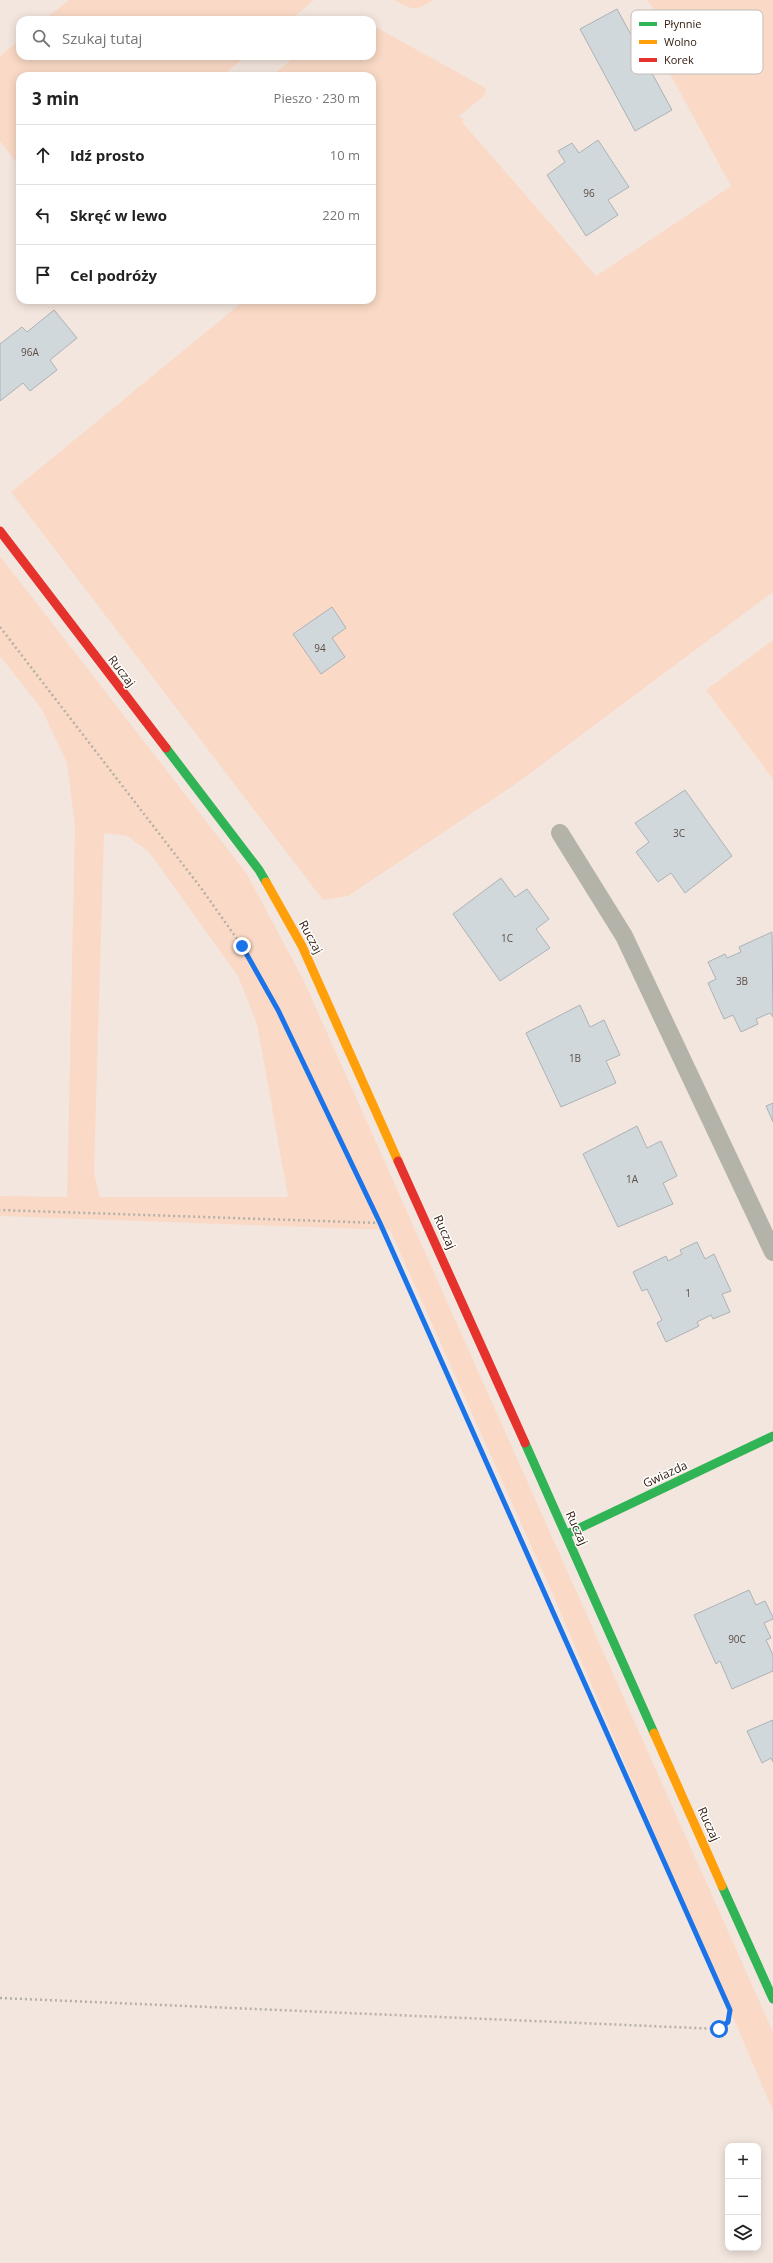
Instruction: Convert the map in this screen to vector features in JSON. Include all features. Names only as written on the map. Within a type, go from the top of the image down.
[{"type":"street","name":"Ruczaj","points":[[0,531],[259,870],[310,961],[567,1534],[773,1999]]},
{"type":"street","name":"Gwiazda","points":[[567,1534],[773,1436]]},
{"type":"lane","points":[[560,832],[624,936],[773,1252]]},
{"type":"path","points":[[0,627],[205,894],[242,946],[278,1010],[380,1223],[730,2010],[728,2022],[719,2029],[0,1998]]},
{"type":"path","points":[[0,1210],[380,1223]]},
{"type":"shaded area","points":[[69,0],[314,0],[295,16],[49,16]]},
{"type":"shaded area","points":[[394,0],[433,0],[418,8],[410,8]]},
{"type":"shaded area","points":[[647,0],[773,0],[773,592],[517,783],[348,896],[323,900],[11,492],[240,304],[376,304],[376,72],[277,72],[291,60],[376,60],[376,27],[482,86],[486,89],[484,96],[459,116],[464,120],[462,122],[596,276],[731,186],[670,74],[763,74],[763,10],[654,10]]},
{"type":"shaded area","points":[[16,43],[16,60],[241,60],[227,72],[16,72],[16,162],[0,141],[0,56]]},
{"type":"shaded area","points":[[0,556],[247,874],[304,981],[773,2032],[773,2111],[554,1597],[390,1230],[0,1216],[0,1196],[67,1197],[75,826],[67,763],[41,708],[0,656]],"holes":[[[104,833],[127,836],[149,852],[238,976],[257,1024],[288,1197],[100,1197],[94,1173]]]},
{"type":"shaded area","points":[[773,640],[773,779],[706,690]]},
{"type":"building","points":[[617,9],[631,35],[631,74],[652,74],[672,110],[635,131],[580,29]]},
{"type":"building","points":[[598,140],[629,187],[608,200],[618,215],[586,236],[547,175],[565,162],[558,151],[572,143],[579,153]]},
{"type":"building","points":[[54,310],[77,338],[50,360],[57,370],[30,391],[23,383],[0,401],[0,344],[22,327],[27,332]]},
{"type":"building","points":[[332,607],[346,628],[332,638],[345,657],[321,674],[293,634]]},
{"type":"building","points":[[685,790],[732,856],[685,893],[671,873],[658,882],[636,852],[649,842],[635,823]]},
{"type":"building","points":[[501,878],[515,897],[527,889],[549,919],[536,929],[550,948],[500,981],[453,914]]},
{"type":"building","points":[[772,932],[773,1017],[770,1013],[756,1019],[758,1024],[741,1032],[733,1015],[724,1019],[708,983],[716,979],[708,962],[725,954],[727,958],[741,952],[739,947]]},
{"type":"building","points":[[580,1005],[590,1027],[604,1020],[620,1055],[606,1061],[616,1083],[561,1107],[526,1033]]},
{"type":"building","points":[[773,1103],[773,1122],[766,1106]]},
{"type":"building","points":[[637,1126],[647,1148],[661,1141],[677,1176],[663,1183],[673,1204],[618,1227],[583,1154]]},
{"type":"building","points":[[697,1242],[705,1259],[714,1254],[731,1291],[722,1294],[730,1312],[713,1319],[711,1315],[697,1322],[699,1326],[666,1342],[657,1323],[662,1320],[647,1289],[642,1291],[633,1272],[666,1256],[668,1261],[682,1254],[680,1250]]},
{"type":"building","points":[[749,1590],[756,1605],[765,1601],[773,1617],[773,1619],[764,1623],[771,1638],[766,1640],[773,1655],[773,1671],[732,1689],[720,1661],[716,1664],[694,1615]]},
{"type":"building","points":[[773,1720],[773,1762],[771,1758],[762,1763],[747,1731]]},
{"type":"traffic: fast","points":[[166,748],[259,870],[266,882]]},
{"type":"traffic: fast","points":[[567,1534],[773,1436]]},
{"type":"traffic: fast","points":[[525,1443],[654,1733]]},
{"type":"traffic: fast","points":[[722,1886],[773,1999]]},
{"type":"traffic: slow","points":[[266,882],[302,946],[398,1161]]},
{"type":"traffic: slow","points":[[654,1733],[722,1886]]},
{"type":"traffic: jam","points":[[0,531],[166,748]]},
{"type":"traffic: jam","points":[[398,1161],[525,1443]]},
{"type":"route","points":[[242,946],[278,1010],[380,1223],[730,2010],[728,2022],[719,2029]]}]
